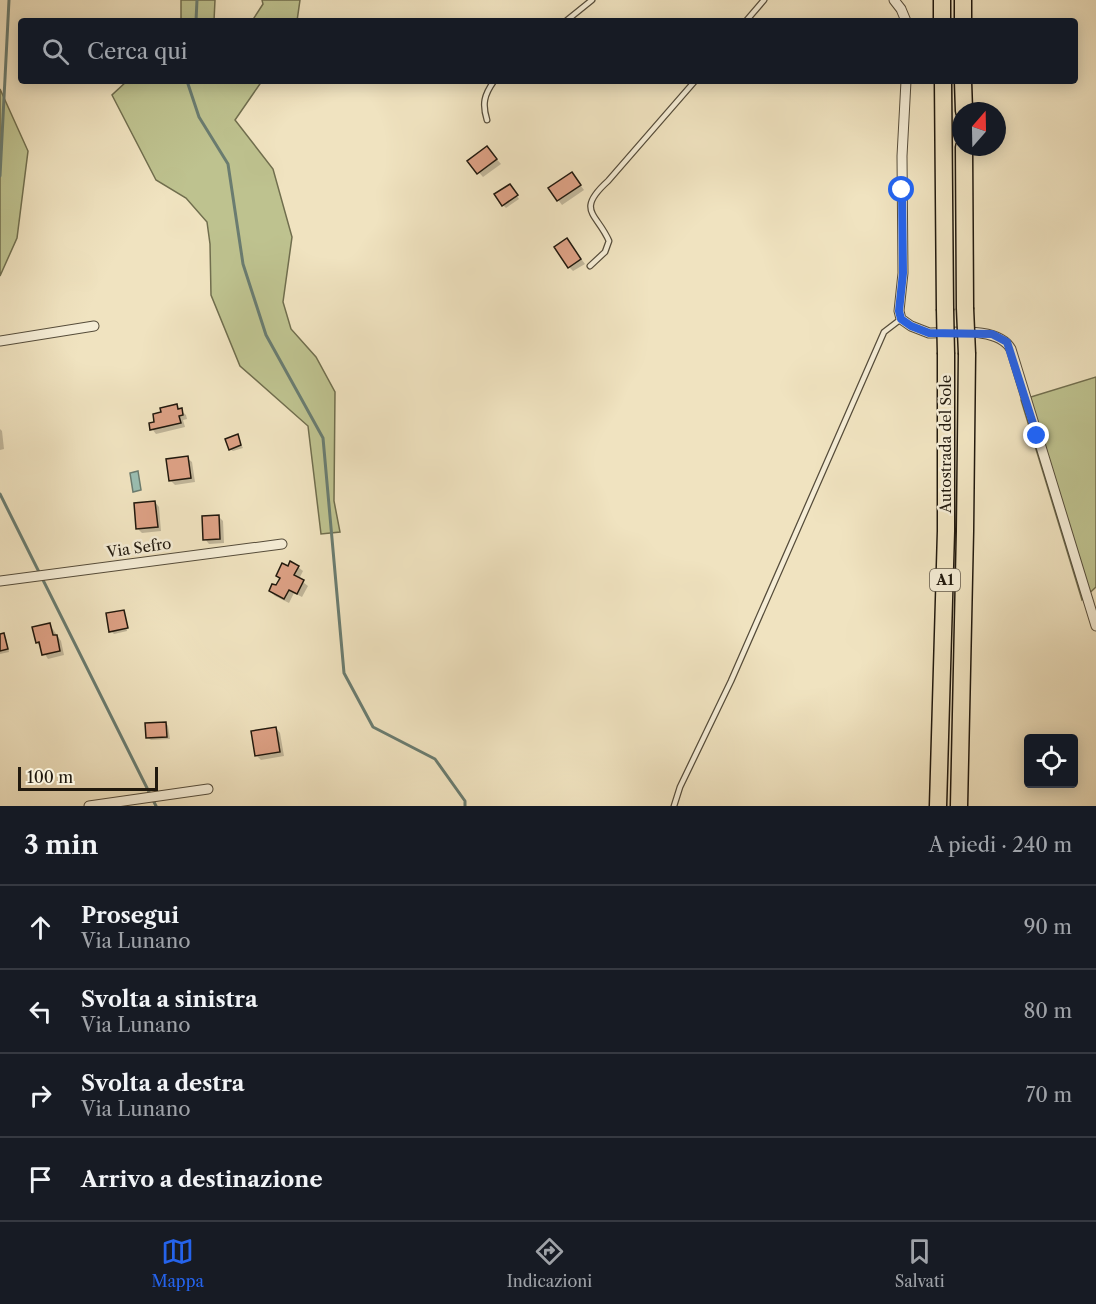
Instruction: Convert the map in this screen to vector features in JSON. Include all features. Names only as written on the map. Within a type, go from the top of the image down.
[{"type":"highway","points":[[942,0],[942,18]]},
{"type":"highway","points":[[963,0],[963,18]]},
{"type":"highway","name":"Autostrada del Sole","points":[[938,806],[946,531],[943,84]]},
{"type":"highway","points":[[963,84],[964,102]]},
{"type":"highway","name":"Autostrada del Sole","points":[[959,806],[965,531],[964,156]]},
{"type":"street","points":[[894,0],[905,18]]},
{"type":"street","points":[[906,84],[902,156],[903,273],[899,311],[901,319],[929,333],[992,334],[1007,342],[1096,626]]},
{"type":"street","points":[[0,341],[94,326]]},
{"type":"street","name":"Via Sefro","points":[[0,581],[282,544]]},
{"type":"street","points":[[89,806],[208,789]]},
{"type":"lane","points":[[570,18],[592,0]]},
{"type":"lane","points":[[749,18],[764,0]]},
{"type":"lane","points":[[487,120],[483,107],[484,98],[492,84]]},
{"type":"lane","points":[[590,266],[604,252],[609,241],[591,211],[596,192],[692,84]]},
{"type":"lane","points":[[674,806],[680,787],[731,681],[884,332],[901,319]]},
{"type":"green space","points":[[181,0],[215,0],[214,18],[181,18]]},
{"type":"green space","points":[[262,0],[300,0],[297,18],[254,18],[263,4]]},
{"type":"green space","points":[[124,84],[260,84],[235,120],[273,169],[292,237],[283,302],[291,329],[316,357],[335,392],[334,501],[340,532],[321,534],[308,426],[240,366],[211,295],[207,222],[186,198],[156,180],[112,95]]},
{"type":"green space","points":[[0,89],[28,151],[17,238],[0,276]]},
{"type":"green space","points":[[1096,377],[1096,587],[1082,600],[1021,400]]},
{"type":"water","points":[[138,471],[141,490],[133,492],[130,473]]},
{"type":"building","points":[[487,146],[497,159],[477,174],[467,161]]},
{"type":"building","points":[[572,172],[581,185],[557,201],[548,188]]},
{"type":"building","points":[[510,184],[518,195],[502,206],[494,194]]},
{"type":"building","points":[[567,238],[581,259],[568,268],[554,247]]},
{"type":"building","points":[[177,404],[178,409],[182,408],[183,415],[179,416],[181,423],[150,430],[149,423],[154,422],[153,414],[161,412],[160,408]]},
{"type":"building","points":[[238,434],[241,445],[229,450],[225,439]]},
{"type":"building","points":[[188,456],[191,478],[169,481],[166,459]]},
{"type":"building","points":[[155,501],[158,527],[136,529],[134,503]]},
{"type":"building","points":[[219,515],[220,539],[203,540],[202,516]]},
{"type":"building","points":[[290,561],[299,566],[294,575],[304,580],[297,594],[289,590],[284,599],[269,591],[272,584],[276,585],[280,578],[276,576],[282,563],[288,566]]},
{"type":"building","points":[[124,610],[128,628],[109,632],[106,613]]},
{"type":"building","points":[[50,623],[53,635],[57,635],[60,651],[42,655],[32,627]]},
{"type":"building","points":[[4,633],[8,649],[0,651],[0,634]]},
{"type":"building","points":[[166,722],[167,737],[146,738],[145,723]]},
{"type":"building","points":[[276,727],[280,752],[255,756],[251,731]]},
{"type":"waterway","points":[[0,176],[9,0]]},
{"type":"waterway","points":[[196,18],[197,0]]},
{"type":"waterway","points":[[188,84],[199,117],[228,164],[243,264],[266,335],[323,438],[344,673],[373,727],[435,759],[465,801],[465,806]]},
{"type":"waterway","points":[[0,494],[156,806]]},
{"type":"route","points":[[902,190],[903,273],[899,311],[901,319],[920,331],[929,333],[992,334],[1007,342],[1037,436]]}]
